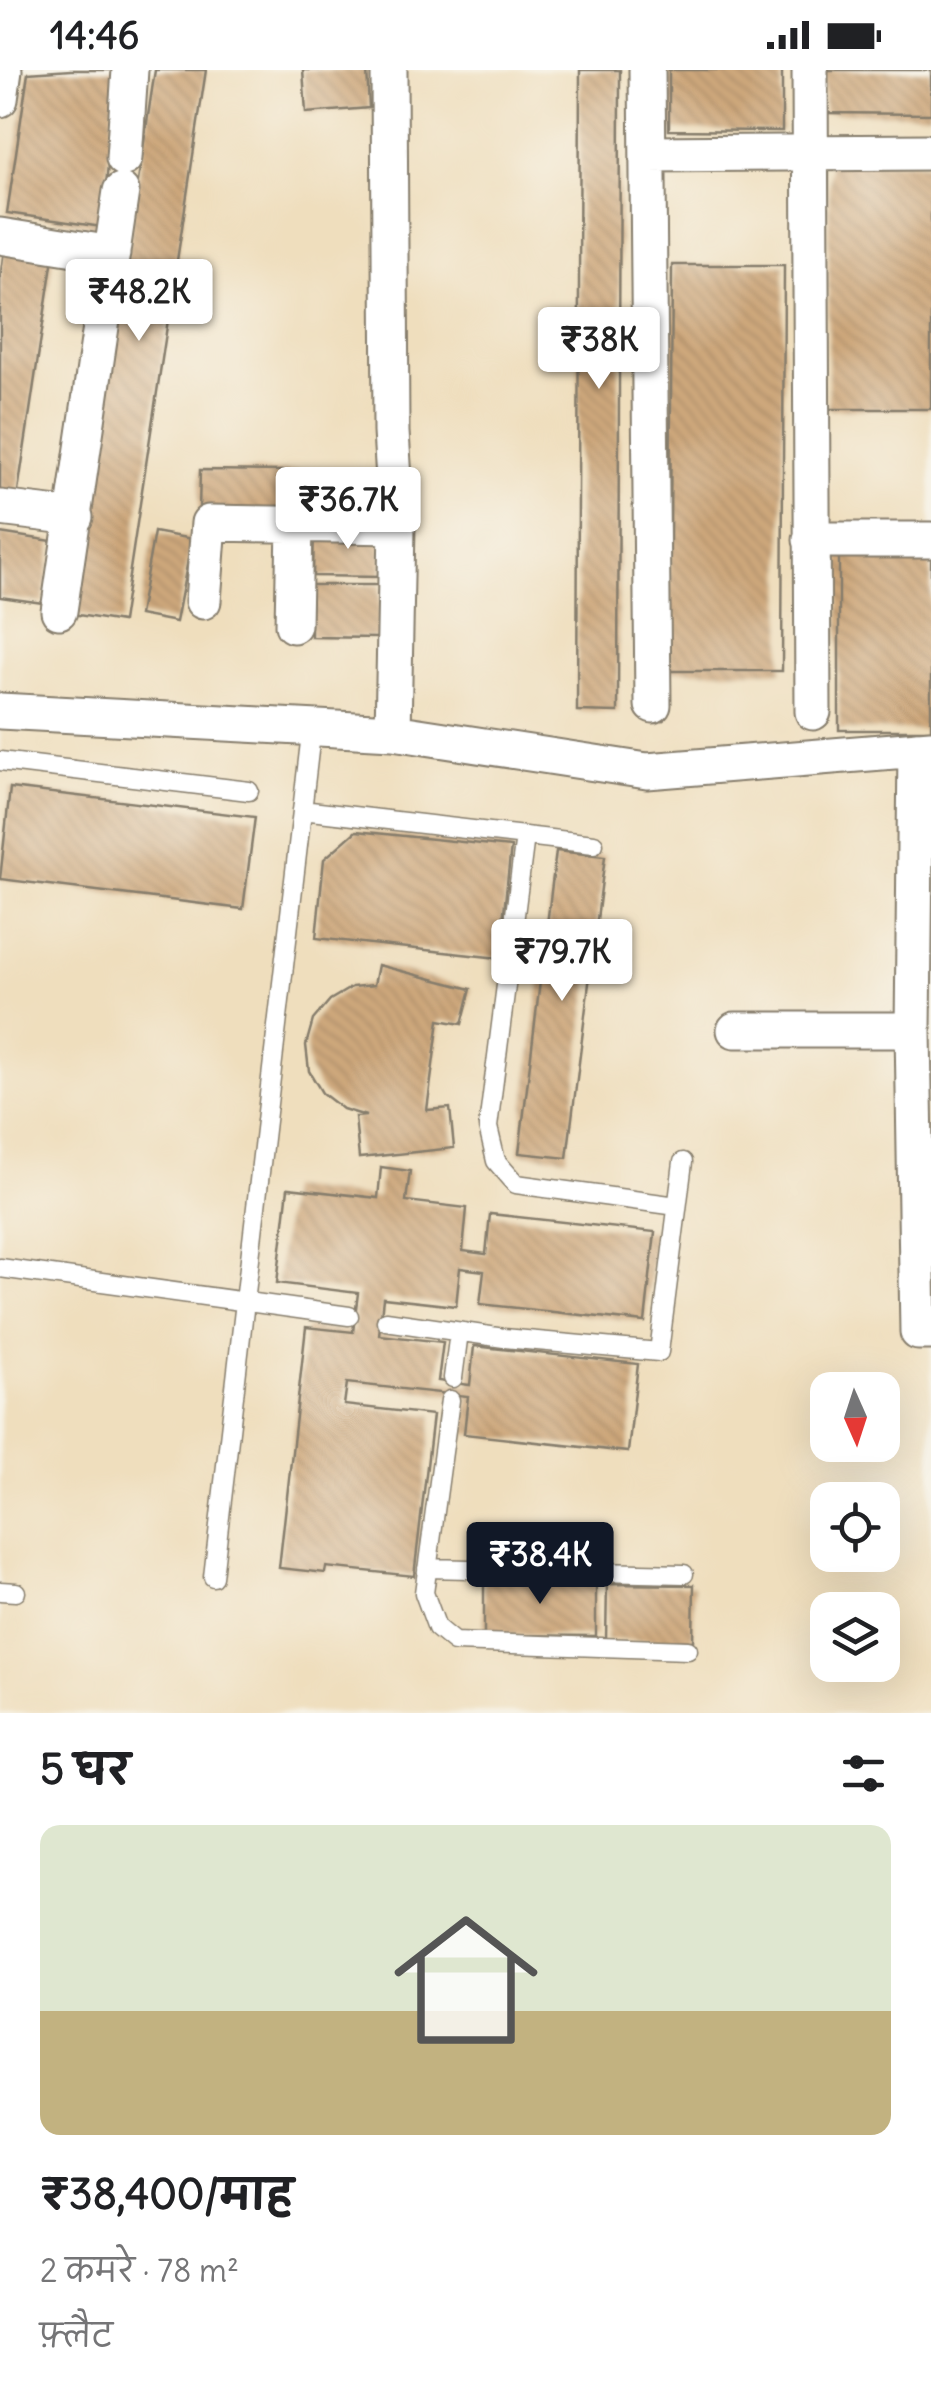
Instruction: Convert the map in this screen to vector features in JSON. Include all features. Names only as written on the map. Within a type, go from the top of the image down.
[{"type":"street","points":[[0,99],[4,70]]},
{"type":"street","points":[[60,611],[112,254],[130,70]]},
{"type":"street","points":[[389,70],[391,432],[397,526],[393,732]]},
{"type":"street","points":[[647,70],[654,705]]},
{"type":"street","points":[[810,70],[812,712]]},
{"type":"street","points":[[649,154],[931,152]]},
{"type":"street","points":[[0,236],[112,254]]},
{"type":"street","points":[[0,508],[75,517]]},
{"type":"street","points":[[203,601],[209,523],[397,526]]},
{"type":"street","points":[[293,625],[295,524]]},
{"type":"street","points":[[811,540],[931,540]]},
{"type":"street","points":[[0,711],[393,732],[647,770],[924,749],[913,1030],[918,1332],[931,1332]]},
{"type":"street","points":[[736,1030],[913,1030]]},
{"type":"lane","points":[[213,1577],[312,725]]},
{"type":"lane","points":[[0,761],[249,791]]},
{"type":"lane","points":[[302,810],[594,844]]},
{"type":"lane","points":[[525,836],[488,1127],[496,1160],[516,1184],[678,1206]]},
{"type":"lane","points":[[386,1321],[660,1352],[683,1162]]},
{"type":"lane","points":[[0,1268],[349,1316]]},
{"type":"lane","points":[[453,1378],[460,1332]]},
{"type":"lane","points":[[450,1400],[424,1593],[436,1628],[454,1642],[688,1650]]},
{"type":"lane","points":[[426,1568],[684,1574]]},
{"type":"building","points":[[117,70],[102,227],[7,213],[28,73]]},
{"type":"building","points":[[155,70],[206,70],[122,622],[72,614]]},
{"type":"building","points":[[303,70],[367,70],[369,108],[306,113]]},
{"type":"building","points":[[580,70],[620,70],[618,712],[577,711]]},
{"type":"building","points":[[669,70],[782,70],[782,131],[669,130]]},
{"type":"building","points":[[824,70],[931,70],[931,114],[824,113]]},
{"type":"building","points":[[829,162],[931,163],[931,409],[828,409]]},
{"type":"building","points":[[4,250],[53,257],[17,498],[0,496],[0,279]]},
{"type":"building","points":[[672,265],[784,265],[782,671],[669,671]]},
{"type":"building","points":[[200,470],[370,472],[369,513],[199,511]]},
{"type":"building","points":[[314,528],[383,528],[382,577],[313,576]]},
{"type":"building","points":[[154,532],[192,539],[176,622],[139,615]]},
{"type":"building","points":[[0,533],[52,541],[43,603],[0,597]]},
{"type":"building","points":[[839,552],[931,552],[931,730],[839,730]]},
{"type":"building","points":[[311,585],[380,585],[379,638],[311,637]]},
{"type":"building","points":[[10,788],[255,817],[243,909],[0,879]]},
{"type":"building","points":[[356,831],[511,847],[499,958],[316,938],[324,859]]},
{"type":"building","points":[[556,851],[605,856],[567,1158],[519,1153]]},
{"type":"building","points":[[378,965],[471,989],[462,1024],[439,1020],[427,1110],[450,1108],[454,1148],[359,1158],[355,1117],[366,1116],[343,1109],[322,1093],[309,1071],[306,1045],[313,1020],[330,1000],[352,987],[374,985]]},
{"type":"building","points":[[381,1167],[410,1171],[406,1201],[467,1208],[463,1251],[486,1254],[490,1214],[655,1232],[645,1322],[480,1304],[484,1271],[460,1268],[456,1306],[383,1298],[379,1335],[443,1342],[438,1381],[470,1385],[474,1346],[638,1364],[628,1452],[464,1434],[468,1396],[347,1383],[344,1405],[433,1415],[414,1576],[326,1567],[325,1573],[279,1568],[306,1327],[353,1332],[358,1293],[277,1283],[288,1188],[378,1198]]},
{"type":"building","points":[[484,1579],[596,1580],[596,1636],[484,1635]]},
{"type":"building","points":[[607,1584],[694,1585],[693,1641],[606,1640]]}]
